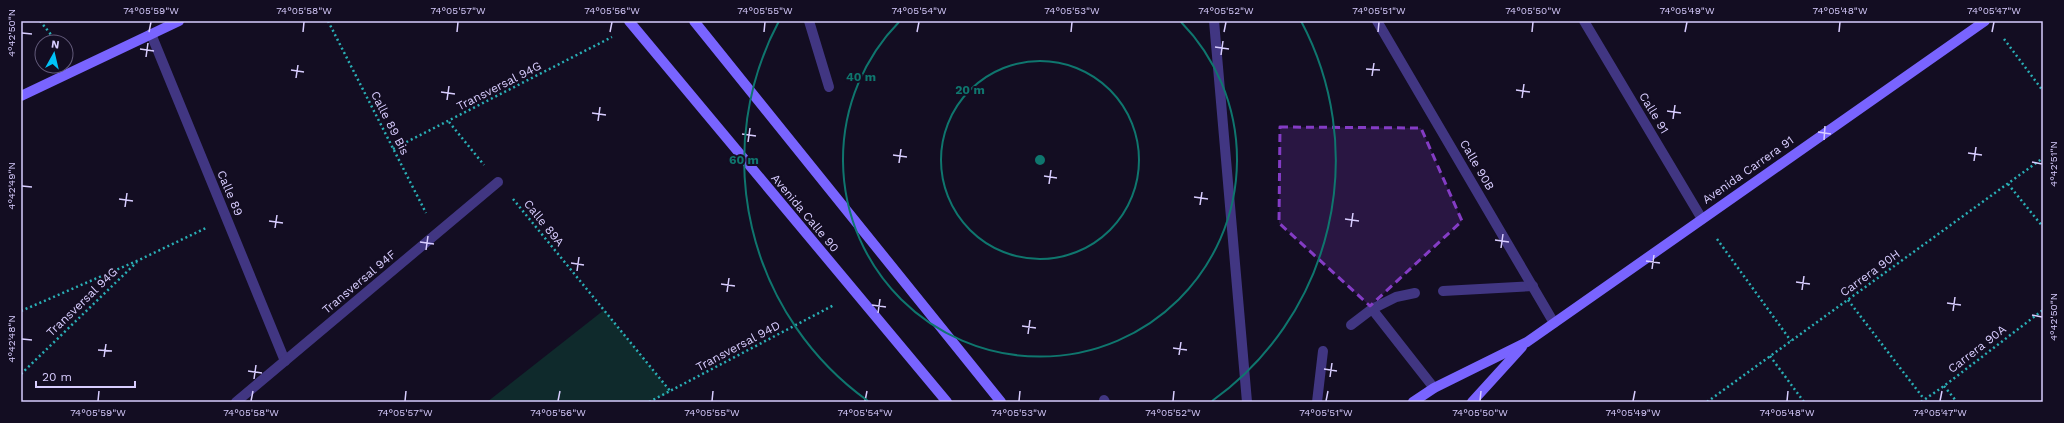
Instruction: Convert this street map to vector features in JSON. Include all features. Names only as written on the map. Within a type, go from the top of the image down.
[{"type":"main road","points":[[21,96],[179,21]]},
{"type":"main road","name":"Avenida Calle 90","points":[[628,21],[947,402]]},
{"type":"main road","points":[[694,21],[1001,402]]},
{"type":"main road","name":"Avenida Carrera 91","points":[[1414,402],[1434,388],[1527,342],[1984,21]]},
{"type":"main road","name":"Avenida Carrera 91","points":[[1472,402],[1527,342]]},
{"type":"street","points":[[809,21],[828,86]]},
{"type":"street","points":[[1214,21],[1247,402]]},
{"type":"street","name":"Calle 90B","points":[[1377,21],[1554,323]]},
{"type":"street","name":"Calle 91","points":[[1584,21],[1702,219]]},
{"type":"street","name":"Calle 89","points":[[151,34],[285,361]]},
{"type":"street","name":"Transversal 94F","points":[[236,402],[498,182]]},
{"type":"street","points":[[1443,291],[1533,286]]},
{"type":"street","points":[[1351,325],[1372,309],[1396,297],[1415,294]]},
{"type":"street","points":[[1372,309],[1434,388]]},
{"type":"street","points":[[1317,402],[1323,351]]},
{"type":"path","points":[[40,21],[51,34]]},
{"type":"path","name":"Calle 89 Bis","points":[[328,21],[437,233]]},
{"type":"path","name":"Transversal 94G","points":[[393,149],[449,122],[612,37]]},
{"type":"path","points":[[2004,39],[2043,91]]},
{"type":"path","name":"Calle 89A","points":[[449,122],[671,392]]},
{"type":"path","name":"Carrera 90H","points":[[1706,402],[2043,158]]},
{"type":"path","points":[[2008,183],[2043,227]]},
{"type":"path","name":"Transversal 94G","points":[[21,311],[139,260],[226,218]]},
{"type":"path","points":[[1717,239],[1791,341]]},
{"type":"path","name":"Transversal 94G","points":[[21,374],[139,260]]},
{"type":"path","points":[[1848,300],[1924,399]]},
{"type":"path","name":"Transversal 94D","points":[[649,402],[671,392],[834,305]]},
{"type":"path","name":"Carrera 90A","points":[[1920,402],[1944,386],[2043,310]]},
{"type":"path","points":[[1770,356],[1804,402]]},
{"type":"path","points":[[1944,386],[1957,402]]},
{"type":"highlighted area","points":[[1280,127],[1421,128],[1462,221],[1370,306],[1279,223]]},
{"type":"green space","points":[[604,310],[671,392],[649,402],[487,402]]}]
